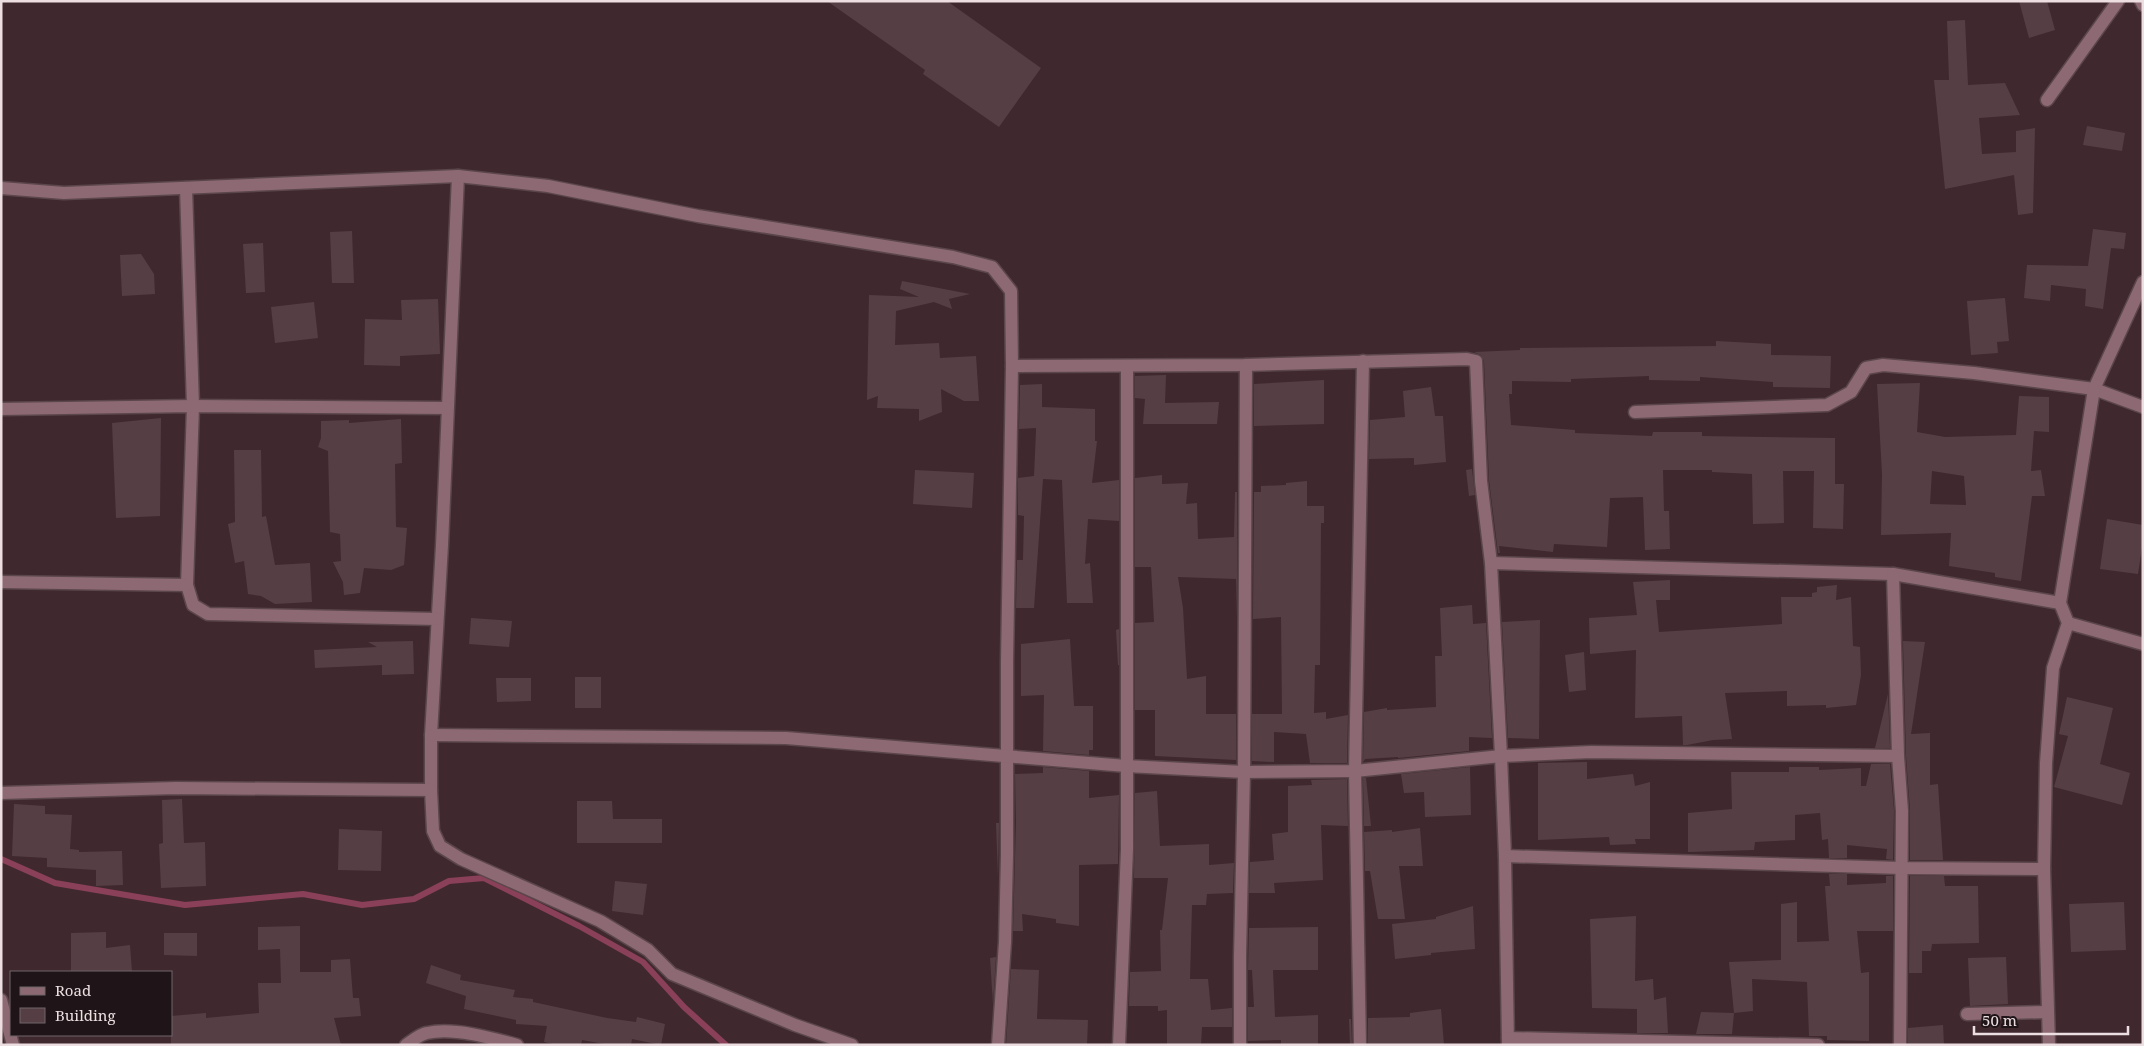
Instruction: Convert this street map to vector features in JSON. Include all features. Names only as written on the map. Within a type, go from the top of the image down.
[{"type":"street","points":[[2047,100],[2118,1]]},
{"type":"street","points":[[2141,1],[2143,5]]},
{"type":"street","points":[[458,176],[431,735],[433,831],[440,846],[461,858],[600,921],[648,950],[672,974],[795,1025],[852,1045]]},
{"type":"street","points":[[1,188],[64,193],[458,176],[548,186],[698,216],[953,257],[992,268],[1011,292],[1012,366],[1005,942],[998,1045]]},
{"type":"street","points":[[186,188],[193,406],[187,585],[193,605],[208,614],[437,619]]},
{"type":"street","points":[[2049,1045],[2044,870],[2046,763],[2054,668],[2068,623],[2060,603],[2094,389],[2143,282]]},
{"type":"street","points":[[1012,366],[1246,365],[1468,358],[1476,362],[1481,481],[1492,563],[1505,856],[1508,1042],[1818,1045]]},
{"type":"street","points":[[1360,1045],[1354,771],[1363,361]]},
{"type":"street","points":[[1240,1045],[1244,772],[1246,365]]},
{"type":"street","points":[[1119,1045],[1127,849],[1127,366]]},
{"type":"street","points":[[1635,412],[1827,405],[1851,392],[1866,368],[1884,366],[1974,373],[2094,389],[2143,407]]},
{"type":"street","points":[[1,409],[193,406],[447,408]]},
{"type":"street","points":[[1492,563],[1893,574],[2060,603]]},
{"type":"street","points":[[1893,574],[1898,756],[1902,811],[1900,1045]]},
{"type":"street","points":[[1,582],[187,585]]},
{"type":"street","points":[[2068,623],[2143,644]]},
{"type":"street","points":[[431,735],[786,738],[1126,766],[1244,772],[1354,771],[1501,756],[1591,752],[1898,756]]},
{"type":"street","points":[[1,793],[176,788],[431,790]]},
{"type":"street","points":[[1505,856],[1901,868],[2044,870]]},
{"type":"street","points":[[1,1000],[10,1034]]},
{"type":"street","points":[[1967,1014],[2047,1012]]},
{"type":"street","points":[[406,1045],[426,1033],[468,1032],[517,1045]]},
{"type":"building","points":[[827,1],[947,1],[1041,68],[999,127],[923,74],[925,70]]},
{"type":"building","points":[[2019,1],[2047,1],[2055,30],[2029,38]]},
{"type":"building","points":[[1965,20],[1968,85],[2005,83],[2020,115],[1979,118],[1982,154],[2016,152],[2016,131],[2035,128],[2033,213],[2018,215],[2014,175],[1945,189],[1934,80],[1949,80],[1947,21]]},
{"type":"building","points":[[2087,126],[2125,133],[2122,151],[2083,145]]},
{"type":"building","points":[[2093,229],[2126,233],[2124,249],[2111,248],[2103,309],[2085,306],[2086,289],[2051,285],[2050,301],[2024,298],[2027,265],[2088,266]]},
{"type":"building","points":[[352,231],[354,283],[332,283],[330,232]]},
{"type":"building","points":[[263,243],[265,292],[246,293],[243,244]]},
{"type":"building","points":[[141,254],[154,274],[155,294],[122,296],[120,255]]},
{"type":"building","points":[[902,281],[970,294],[949,299],[952,309],[934,302],[896,311],[895,345],[939,343],[940,358],[976,356],[979,401],[964,401],[941,389],[942,412],[919,421],[919,409],[877,408],[878,396],[867,400],[869,295],[919,297],[900,289]]},
{"type":"building","points":[[2005,298],[2009,341],[1997,342],[1998,353],[1971,355],[1967,301]]},
{"type":"building","points":[[438,299],[440,354],[400,356],[400,366],[364,365],[365,319],[402,320],[401,300]]},
{"type":"building","points":[[314,302],[318,338],[275,343],[271,307]]},
{"type":"building","points":[[1716,341],[1771,344],[1771,355],[1831,356],[1830,388],[1773,387],[1773,382],[1700,377],[1700,381],[1649,380],[1649,376],[1571,379],[1571,382],[1512,381],[1512,394],[1509,394],[1511,425],[1575,430],[1575,433],[1652,436],[1653,432],[1702,432],[1702,436],[1835,438],[1835,484],[1844,484],[1843,529],[1813,528],[1814,471],[1783,471],[1784,523],[1753,524],[1752,474],[1712,472],[1712,470],[1663,470],[1664,511],[1669,511],[1670,549],[1645,550],[1643,497],[1610,498],[1607,547],[1554,544],[1553,552],[1499,546],[1500,553],[1498,553],[1489,480],[1484,361],[1481,355],[1474,352],[1520,350],[1520,348],[1716,346]]},
{"type":"building","points":[[1166,375],[1165,403],[1219,402],[1217,424],[1143,424],[1145,399],[1135,398],[1135,376]]},
{"type":"building","points":[[1324,380],[1324,424],[1254,426],[1254,384]]},
{"type":"building","points":[[1920,383],[1917,432],[1945,437],[2016,435],[2019,396],[2049,397],[2049,432],[2034,431],[2031,471],[2041,470],[2045,496],[2032,496],[2021,581],[1995,577],[1995,573],[1949,566],[1951,533],[1881,535],[1882,474],[1877,384]],"holes":[[[1932,471],[1964,476],[1966,505],[1930,504]]]},
{"type":"building","points":[[1042,384],[1042,407],[1095,409],[1095,441],[1097,441],[1092,483],[1119,480],[1119,521],[1088,519],[1085,564],[1090,563],[1093,603],[1067,603],[1062,480],[1043,479],[1034,608],[1016,608],[1017,560],[1023,560],[1024,516],[1018,515],[1018,478],[1034,476],[1036,431],[1036,428],[1019,429],[1020,385]]},
{"type":"building","points":[[1431,387],[1435,416],[1443,416],[1446,462],[1414,465],[1414,458],[1369,459],[1370,420],[1405,417],[1403,391]]},
{"type":"building","points":[[161,418],[160,516],[116,518],[112,423]]},
{"type":"building","points":[[401,419],[402,463],[395,464],[396,527],[407,528],[404,565],[391,570],[364,568],[360,593],[344,595],[343,582],[333,562],[341,561],[340,534],[330,532],[328,451],[318,447],[321,438],[321,421],[349,420],[349,423]]},
{"type":"building","points":[[234,450],[261,450],[262,517],[266,516],[275,565],[310,563],[312,602],[275,604],[261,596],[248,594],[244,561],[235,563],[228,524],[235,522]]},
{"type":"building","points":[[1472,469],[1475,495],[1469,496],[1466,470]]},
{"type":"building","points":[[915,470],[974,473],[972,508],[913,504]]},
{"type":"building","points":[[1162,475],[1162,484],[1188,483],[1186,504],[1197,503],[1198,539],[1234,537],[1235,492],[1237,492],[1237,619],[1236,579],[1178,577],[1183,608],[1187,679],[1206,676],[1206,714],[1236,714],[1236,760],[1155,756],[1155,710],[1135,710],[1135,623],[1154,622],[1151,567],[1135,567],[1135,478]]},
{"type":"building","points":[[1307,481],[1307,506],[1324,506],[1324,523],[1321,523],[1320,665],[1315,665],[1314,713],[1326,712],[1326,719],[1348,715],[1347,763],[1310,763],[1306,734],[1274,732],[1274,762],[1252,761],[1252,714],[1282,714],[1281,617],[1253,619],[1254,492],[1261,492],[1261,486],[1286,485],[1286,483]]},
{"type":"building","points":[[2107,519],[2143,525],[2143,541],[2138,574],[2100,569]]},
{"type":"building","points":[[1670,580],[1670,600],[1656,600],[1659,632],[1782,624],[1781,597],[1812,597],[1812,593],[1817,592],[1817,587],[1837,585],[1836,600],[1851,597],[1853,646],[1860,647],[1861,675],[1856,705],[1826,708],[1826,705],[1787,706],[1787,691],[1725,693],[1732,739],[1713,740],[1687,745],[1683,745],[1682,716],[1635,718],[1636,650],[1590,654],[1589,618],[1637,615],[1633,582]]},
{"type":"building","points":[[1472,605],[1473,624],[1486,623],[1492,738],[1469,737],[1469,751],[1398,758],[1365,759],[1363,762],[1364,712],[1387,708],[1387,710],[1436,707],[1435,656],[1442,656],[1440,608]]},
{"type":"building","points":[[471,618],[512,621],[509,647],[469,644]]},
{"type":"building","points":[[1540,620],[1539,739],[1508,738],[1502,622]]},
{"type":"building","points":[[1119,629],[1119,665],[1118,665],[1116,630]]},
{"type":"building","points":[[1070,639],[1074,706],[1093,706],[1093,750],[1089,750],[1089,755],[1043,751],[1044,695],[1021,696],[1021,644]]},
{"type":"building","points":[[413,641],[414,674],[382,675],[382,665],[315,668],[314,650],[377,647],[368,642]]},
{"type":"building","points":[[1903,641],[1925,642],[1911,734],[1930,733],[1930,785],[1938,784],[1943,860],[1910,860],[1910,810],[1906,756]]},
{"type":"building","points":[[1584,652],[1586,690],[1569,692],[1565,655]]},
{"type":"building","points":[[575,677],[601,677],[601,708],[575,708]]},
{"type":"building","points":[[496,678],[531,678],[531,701],[497,702]]},
{"type":"building","points":[[1888,694],[1890,748],[1875,748],[1884,711]]},
{"type":"building","points":[[2067,697],[2113,708],[2100,764],[2130,773],[2122,805],[2054,787],[2068,736],[2059,734]]},
{"type":"building","points":[[1587,762],[1587,779],[1633,774],[1635,786],[1650,782],[1650,839],[1635,839],[1636,844],[1610,845],[1609,837],[1538,840],[1538,763]]},
{"type":"building","points":[[1871,764],[1890,764],[1894,811],[1893,860],[1886,859],[1887,849],[1847,845],[1847,858],[1829,858],[1828,839],[1822,840],[1820,813],[1795,815],[1795,840],[1755,842],[1754,850],[1688,852],[1688,813],[1732,809],[1731,772],[1789,772],[1789,767],[1819,767],[1819,770],[1861,768],[1861,786],[1866,786]]},
{"type":"building","points":[[1043,767],[1089,771],[1089,798],[1119,795],[1118,864],[1079,865],[1079,926],[1056,923],[1056,919],[1022,914],[1023,931],[1013,931],[1016,822],[1015,774],[1043,773]]},
{"type":"building","points":[[1470,767],[1471,815],[1425,817],[1424,792],[1404,793],[1401,774]]},
{"type":"building","points":[[1363,778],[1366,778],[1371,826],[1364,826]]},
{"type":"building","points":[[1347,779],[1348,826],[1321,825],[1323,880],[1274,883],[1275,893],[1249,893],[1250,862],[1274,860],[1272,834],[1288,832],[1288,786],[1312,785],[1311,780]]},
{"type":"building","points":[[1157,791],[1160,846],[1209,844],[1209,865],[1234,863],[1233,893],[1207,894],[1206,905],[1192,905],[1190,979],[1208,979],[1211,1010],[1232,1008],[1232,1027],[1202,1027],[1201,1045],[1167,1045],[1167,1010],[1158,1011],[1158,1006],[1129,1006],[1130,972],[1161,971],[1160,930],[1162,930],[1168,878],[1134,878],[1135,793]]},
{"type":"building","points":[[182,799],[184,843],[205,842],[206,886],[161,888],[159,844],[163,843],[162,800]]},
{"type":"building","points":[[577,801],[612,801],[613,819],[662,819],[662,843],[577,843]]},
{"type":"building","points":[[14,804],[45,806],[45,814],[72,815],[70,849],[79,850],[79,852],[122,851],[123,885],[96,886],[96,870],[47,867],[47,858],[12,856]]},
{"type":"building","points":[[996,823],[999,823],[998,877]]},
{"type":"building","points":[[1420,828],[1423,866],[1399,866],[1405,919],[1378,919],[1370,871],[1365,871],[1364,832],[1392,830],[1392,832]]},
{"type":"building","points":[[339,829],[382,831],[381,871],[338,870]]},
{"type":"building","points":[[1829,874],[1847,874],[1847,885],[1886,883],[1886,876],[1893,876],[1893,931],[1857,931],[1861,973],[1869,972],[1869,1041],[1827,1040],[1827,1036],[1809,1036],[1807,982],[1752,979],[1753,1011],[1734,1013],[1729,962],[1781,960],[1781,904],[1797,902],[1797,942],[1829,941],[1825,886],[1830,886]]},
{"type":"building","points":[[1910,876],[1944,876],[1945,886],[1978,886],[1979,943],[1932,944],[1931,951],[1922,951],[1922,973],[1909,973]]},
{"type":"building","points":[[615,881],[647,884],[643,915],[612,911]]},
{"type":"building","points":[[2124,902],[2126,950],[2071,952],[2069,904]]},
{"type":"building","points":[[1473,906],[1475,949],[1395,959],[1392,924],[1436,919],[1436,917]]},
{"type":"building","points":[[1636,916],[1635,981],[1653,979],[1654,1000],[1666,997],[1668,1033],[1637,1033],[1637,1009],[1592,1008],[1590,919]]},
{"type":"building","points":[[300,926],[300,972],[331,972],[331,960],[350,959],[353,998],[359,998],[361,1016],[334,1018],[341,1045],[171,1045],[172,1016],[206,1013],[206,1018],[259,1013],[258,983],[281,983],[280,949],[258,950],[258,927]]},
{"type":"building","points":[[1318,927],[1318,970],[1273,970],[1275,1017],[1318,1015],[1318,1045],[1281,1045],[1281,1040],[1248,1041],[1248,1007],[1254,1007],[1252,970],[1248,970],[1249,928]]},
{"type":"building","points":[[106,932],[106,948],[130,945],[132,971],[71,971],[71,933]]},
{"type":"building","points":[[164,933],[197,933],[197,956],[164,955]]},
{"type":"building","points":[[996,957],[993,1004],[990,958]]},
{"type":"building","points":[[2006,957],[2008,1004],[1970,1006],[1968,958]]},
{"type":"building","points":[[431,965],[461,975],[460,980],[515,990],[513,997],[533,999],[533,1002],[607,1018],[636,1022],[637,1017],[665,1024],[661,1045],[632,1039],[631,1045],[610,1045],[582,1040],[581,1045],[558,1045],[544,1042],[547,1026],[516,1024],[516,1020],[464,1009],[466,996],[426,983]]},
{"type":"building","points":[[1011,969],[1039,970],[1037,1019],[1088,1020],[1087,1045],[1006,1045]]},
{"type":"building","points":[[1441,1009],[1444,1045],[1368,1045],[1368,1018],[1410,1017],[1410,1013]]},
{"type":"building","points":[[1701,1012],[1734,1013],[1732,1034],[1696,1034]]},
{"type":"building","points":[[1349,1019],[1351,1019],[1352,1045],[1350,1045]]},
{"type":"building","points":[[1943,1025],[1944,1045],[1908,1045],[1908,1028]]},
{"type":"waterway","points":[[1,859],[55,883],[185,905],[303,894],[362,905],[414,899],[449,881],[484,878],[579,926],[643,962],[684,1007],[726,1045]]}]
